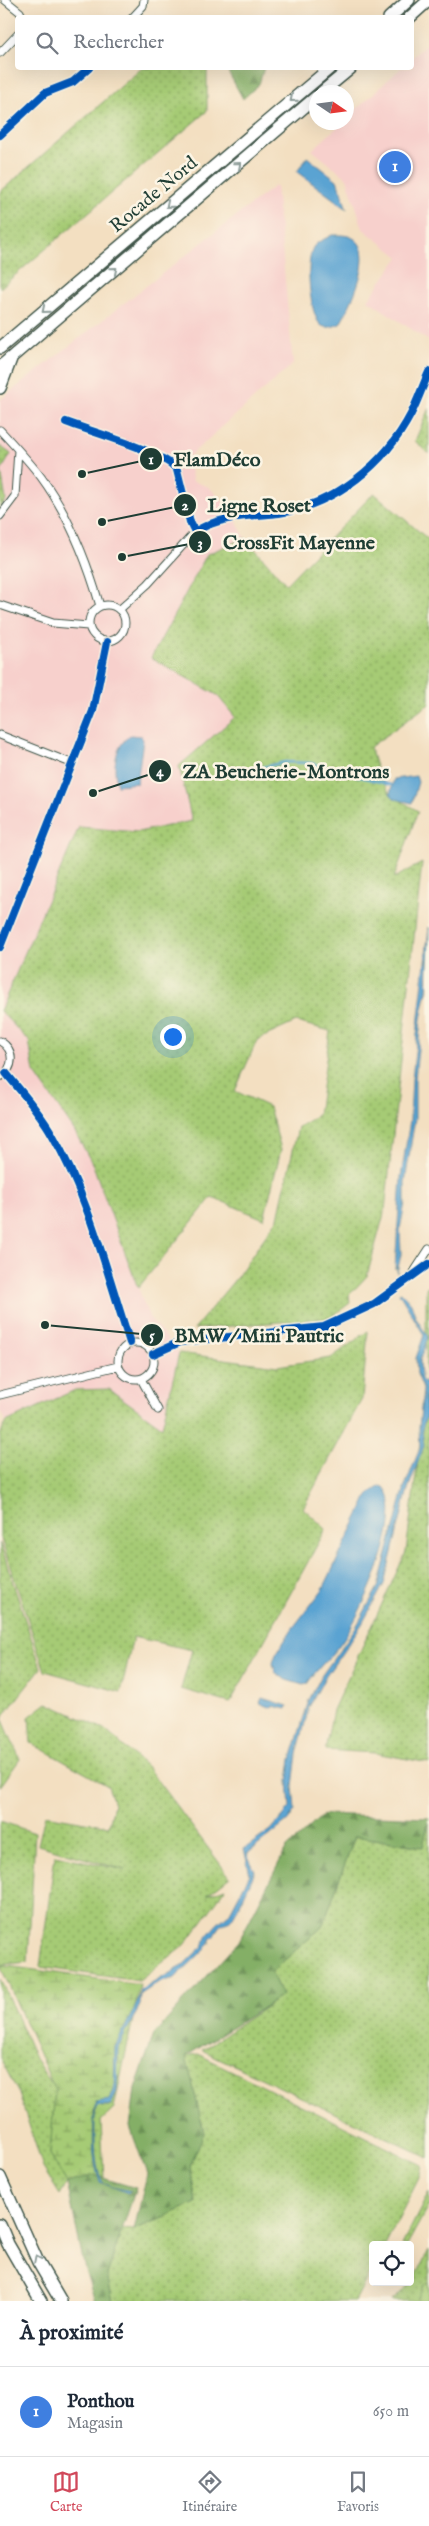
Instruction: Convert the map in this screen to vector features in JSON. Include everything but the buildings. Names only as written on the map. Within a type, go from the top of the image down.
[{"type":"main road","points":[[392,15],[409,0]]},
{"type":"main road","points":[[412,15],[429,0]]},
{"type":"main road","name":"Rocade Nord","points":[[0,348],[328,70]]},
{"type":"main road","points":[[330,85],[349,70]]},
{"type":"main road","name":"Rocade Nord","points":[[0,367],[309,103]]},
{"type":"main road","points":[[0,388],[13,355]]},
{"type":"main road","points":[[0,2177],[38,2262],[61,2301]]},
{"type":"main road","points":[[0,2225],[8,2244],[41,2301]]},
{"type":"street","points":[[5,0],[22,15]]},
{"type":"street","points":[[134,15],[142,6],[144,0]]},
{"type":"street","points":[[0,53],[15,37]]},
{"type":"street","points":[[0,135],[45,93],[69,84],[86,70]]},
{"type":"street","points":[[119,610],[148,584],[194,532],[210,524],[291,511],[321,500],[350,485],[394,441],[411,413],[429,372]]},
{"type":"street","points":[[66,422],[174,464],[178,470],[194,532]]},
{"type":"street","points":[[0,430],[41,478],[79,543],[100,606]]},
{"type":"street","points":[[0,516],[15,496],[18,450]]},
{"type":"street","points":[[0,605],[53,623],[88,626]]},
{"type":"street","points":[[110,605],[119,610],[123,615],[125,627],[119,637],[107,642],[97,639],[88,626],[91,614],[100,606],[110,605]]},
{"type":"street","points":[[0,947],[93,711],[107,642]]},
{"type":"street","points":[[0,735],[71,763]]},
{"type":"street","points":[[0,1041],[9,1049],[11,1055],[10,1068],[3,1075],[36,1108],[74,1177],[107,1270],[130,1343]]},
{"type":"street","points":[[412,1276],[429,1249]]},
{"type":"street","points":[[153,1354],[180,1342],[324,1327],[374,1304],[429,1264]]},
{"type":"street","points":[[130,1343],[146,1345],[153,1354],[154,1366],[147,1376],[141,1379],[130,1378],[120,1371],[118,1366],[121,1350],[130,1343]]},
{"type":"street","points":[[0,1396],[118,1366]]},
{"type":"street","points":[[141,1379],[158,1410]]},
{"type":"shaded area","points":[[429,41],[429,341],[368,300],[399,257],[363,229],[347,178],[312,150],[334,130],[354,130],[354,112],[399,70],[414,70],[414,56]]},
{"type":"shaded area","points":[[276,185],[293,364],[187,458],[193,481],[209,487],[231,510],[245,538],[207,554],[151,658],[217,695],[235,717],[179,766],[192,821],[138,832],[79,827],[16,1029],[29,1041],[34,1072],[74,1130],[93,1165],[149,1317],[179,1353],[162,1428],[75,1390],[6,1422],[0,1412],[0,509],[6,500],[1,471],[11,454],[0,446],[0,400]]},
{"type":"green space","points":[[140,70],[207,70],[207,111],[0,288],[0,192]]},
{"type":"green space","points":[[227,70],[263,70],[259,84],[243,99]]},
{"type":"green space","points":[[429,408],[429,454],[415,441]]},
{"type":"green space","points":[[0,446],[11,454],[1,471],[6,500],[0,509]]},
{"type":"green space","points":[[374,493],[429,540],[429,704],[370,747],[377,770],[390,794],[418,811],[394,878],[422,863],[385,1210],[367,1276],[349,1295],[350,1303],[330,1318],[194,1329],[237,1277],[278,1218],[298,1127],[318,1115],[330,1031],[296,1022],[257,1040],[235,1091],[269,1107],[281,1149],[264,1219],[212,1197],[138,1288],[93,1165],[74,1130],[34,1072],[29,1041],[0,1011],[79,827],[138,832],[192,821],[179,766],[235,717],[217,695],[151,658],[207,554],[245,538],[286,584]]},
{"type":"green space","points":[[429,1287],[429,1763],[375,1753],[325,1750],[333,1710],[406,1552],[426,1396],[426,1288]]},
{"type":"green space","points":[[368,1331],[362,1399],[303,1508],[326,1529],[230,1703],[181,1689],[192,1650],[133,1637],[121,1692],[45,1671],[0,1536],[0,1435],[6,1422],[75,1390],[109,1389],[162,1427],[179,1353],[277,1366],[331,1358]]},
{"type":"green space","points":[[0,1543],[41,1668],[2,1718],[20,1759],[0,1787]]},
{"type":"green space","points":[[47,1703],[104,1729],[147,1767],[230,1877],[207,1895],[226,1888],[185,1945],[139,1981],[40,1967],[55,1855],[125,1870],[38,1845],[45,1815],[109,1826],[114,1804],[108,1786],[31,1743],[29,1717]]},
{"type":"green space","points":[[324,1814],[429,1818],[423,1847],[355,1836],[322,1927],[271,1972],[282,1996],[186,2056],[204,2133],[190,2166],[196,2203],[134,2230],[147,2174],[130,2127],[135,2089],[154,2034],[239,1941],[286,1849]]},
{"type":"green space","points":[[0,1821],[35,1833],[28,1962],[0,1965]]},
{"type":"green space","points":[[429,1823],[429,2158],[202,2050],[282,1996],[271,1972],[322,1927],[355,1836],[422,1847]]},
{"type":"green space","points":[[0,1965],[140,1985],[114,2109],[101,2121],[104,2178],[93,2175],[67,2183],[50,2154],[55,2090]]},
{"type":"green space","points":[[0,1979],[36,2060],[55,2090],[50,2154],[67,2183],[60,2195],[43,2168],[19,2094],[0,2058]]},
{"type":"green space","points":[[198,2054],[422,2165],[419,2178],[387,2241],[369,2241],[369,2275],[355,2301],[113,2301],[107,2275],[122,2229],[134,2230],[196,2203],[190,2166],[204,2133],[186,2056]]},
{"type":"green space","points":[[93,2175],[136,2188],[107,2275],[113,2301],[95,2301],[85,2270],[67,2183]]},
{"type":"green space","points":[[429,2192],[429,2205],[409,2241],[404,2241]]},
{"type":"green space","points":[[429,2250],[429,2301],[392,2301],[408,2286],[414,2286],[414,2279]]},
{"type":"green space","points":[[429,2282],[429,2301],[417,2301],[424,2286]]},
{"type":"water","points":[[307,157],[337,180],[347,209],[297,172]]},
{"type":"water","points":[[332,235],[346,235],[355,239],[362,250],[363,260],[362,271],[354,295],[340,324],[326,327],[322,326],[318,321],[314,311],[309,286],[309,273],[312,251],[315,245]]},
{"type":"water","points":[[130,735],[141,736],[143,740],[137,783],[117,785],[116,758],[121,746]]},
{"type":"water","points":[[416,776],[418,782],[412,803],[395,799],[390,794],[394,779]]},
{"type":"water","points":[[429,927],[427,990],[421,1019],[415,1079],[415,1118],[405,1182],[405,1203],[400,1229],[401,1254],[397,1273],[397,1266],[395,1269],[401,1177],[410,1120],[412,1079]]},
{"type":"water","points":[[401,1292],[411,1303],[416,1318],[428,1337],[420,1360],[421,1379],[427,1386],[425,1400],[427,1414],[422,1429],[424,1446],[408,1489],[384,1584],[362,1624],[324,1679],[309,1707],[297,1754],[293,1786],[295,1810],[288,1821],[247,1854],[255,1871],[236,1913],[230,1921],[221,1925],[210,1939],[210,1944],[175,1978],[158,1983],[141,1994],[140,2005],[118,2048],[117,2091],[111,2106],[98,2105],[96,2107],[96,2160],[101,2179],[105,2184],[100,2182],[95,2164],[93,2145],[95,2106],[97,2103],[95,2102],[110,2100],[114,2090],[115,2047],[138,2001],[141,1990],[182,1966],[204,1945],[206,1937],[229,1914],[250,1874],[244,1849],[271,1830],[290,1808],[288,1781],[291,1759],[309,1700],[322,1675],[356,1627],[378,1587],[405,1486],[420,1448],[419,1428],[423,1389],[417,1374],[416,1358],[424,1335],[399,1293]]},
{"type":"water","points":[[380,1486],[384,1487],[390,1501],[387,1541],[380,1564],[361,1608],[343,1640],[307,1684],[303,1685],[286,1680],[275,1672],[273,1663],[276,1654],[292,1629],[323,1589],[369,1494]]},
{"type":"water","points":[[262,1698],[288,1706],[287,1709],[273,1706],[272,1708],[260,1703]]},
{"type":"water","points":[[113,2187],[118,2188],[131,2191],[128,2193]]},
{"type":"waterway","points":[[246,771],[285,762],[310,763],[391,785]]},
{"type":"cycle path","points":[[0,135],[45,93],[73,82],[87,70]]},
{"type":"cycle path","points":[[66,422],[143,449],[170,463],[177,470],[190,522],[195,532],[224,520],[279,513],[300,508],[320,501],[357,479],[373,465],[400,432],[414,409],[429,372]]},
{"type":"cycle path","points":[[0,947],[93,711],[107,642]]},
{"type":"cycle path","points":[[6,1073],[42,1118],[65,1158],[77,1184],[96,1236],[130,1343]]},
{"type":"cycle path","points":[[153,1354],[180,1342],[324,1327],[374,1304],[429,1264]]},
{"type":"place","name":"Ponthou","points":[[395,167]]},
{"type":"place","name":"FlamDéco","points":[[82,474]]},
{"type":"place","name":"Ligne Roset","points":[[102,522]]},
{"type":"place","name":"CrossFit Mayenne","points":[[122,557]]},
{"type":"place","name":"ZA Beucherie-Montrons","points":[[93,793]]},
{"type":"place","name":"BMW / Mini Pautric","points":[[45,1325]]}]
